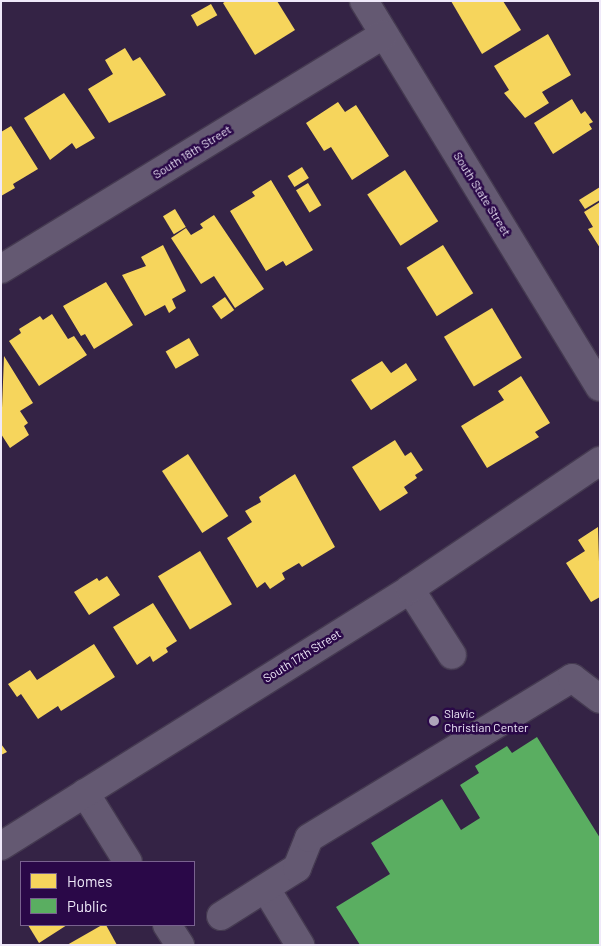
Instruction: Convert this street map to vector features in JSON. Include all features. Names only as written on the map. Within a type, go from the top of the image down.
[{"type":"street","name":"South State Street","points":[[364,1],[600,387]]},
{"type":"street","name":"South 18th Street","points":[[1,269],[384,34]]},
{"type":"street","name":"South 17th Street","points":[[1,846],[410,588],[600,461]]},
{"type":"street","points":[[410,588],[452,655]]},
{"type":"street","points":[[221,916],[297,868],[309,838],[572,678],[600,698]]},
{"type":"street","points":[[85,793],[127,861]]},
{"type":"street","points":[[266,889],[300,945]]},
{"type":"street","points":[[168,926],[180,945]]},
{"type":"building: Homes","points":[[226,1],[277,1],[295,30],[255,55],[223,3]]},
{"type":"building: Homes","points":[[451,1],[503,1],[521,30],[482,54]]},
{"type":"building: Homes","points":[[211,4],[217,15],[197,27],[191,15]]},
{"type":"building: Homes","points":[[548,34],[571,75],[542,92],[549,103],[525,118],[504,93],[509,90],[494,66]]},
{"type":"building: Homes","points":[[125,48],[133,61],[140,57],[166,95],[109,123],[88,89],[113,74],[105,60]]},
{"type":"building: Homes","points":[[64,93],[95,138],[76,149],[72,143],[50,160],[24,118]]},
{"type":"building: Homes","points":[[572,99],[581,114],[585,111],[593,122],[589,124],[592,129],[553,154],[534,123]]},
{"type":"building: Homes","points":[[338,102],[345,112],[356,105],[389,156],[352,180],[331,147],[324,151],[306,123]]},
{"type":"building: Homes","points":[[11,126],[38,169],[13,184],[15,188],[1,196],[1,132]]},
{"type":"building: Homes","points":[[302,167],[309,178],[294,187],[288,176]]},
{"type":"building: Homes","points":[[405,170],[438,221],[400,246],[367,195]]},
{"type":"building: Homes","points":[[271,180],[313,250],[286,266],[283,261],[266,271],[230,211],[255,196],[252,192]]},
{"type":"building: Homes","points":[[308,183],[321,205],[309,212],[296,190]]},
{"type":"building: Homes","points":[[600,187],[600,200],[585,209],[579,200]]},
{"type":"building: Homes","points":[[600,202],[600,248],[588,229],[593,227],[584,212]]},
{"type":"building: Homes","points":[[175,209],[186,227],[174,234],[163,216]]},
{"type":"building: Homes","points":[[214,215],[264,289],[235,308],[214,276],[201,284],[171,238],[186,228],[191,235],[203,228],[200,224]]},
{"type":"building: Homes","points":[[163,245],[186,291],[172,299],[176,308],[169,313],[165,305],[145,316],[122,275],[146,266],[141,257]]},
{"type":"building: Homes","points":[[443,245],[473,293],[437,316],[407,268]]},
{"type":"building: Homes","points":[[106,282],[133,325],[94,349],[85,334],[81,336],[63,306]]},
{"type":"building: Homes","points":[[225,297],[234,310],[221,319],[212,306]]},
{"type":"building: Homes","points":[[492,308],[522,358],[474,387],[444,337]]},
{"type":"building: Homes","points":[[52,314],[68,339],[74,336],[87,355],[39,386],[9,341],[21,333],[19,329],[40,316],[43,320]]},
{"type":"building: Homes","points":[[189,338],[199,355],[176,369],[166,352]]},
{"type":"building: Homes","points":[[4,356],[33,403],[20,411],[28,423],[24,426],[29,435],[10,448],[1,434]]},
{"type":"building: Homes","points":[[382,361],[391,373],[406,363],[417,380],[371,410],[351,380]]},
{"type":"building: Homes","points":[[521,376],[550,423],[535,432],[539,437],[487,468],[461,426],[504,400],[498,391]]},
{"type":"building: Homes","points":[[395,440],[405,456],[411,452],[423,470],[415,475],[417,478],[404,487],[408,493],[380,511],[352,467]]},
{"type":"building: Homes","points":[[188,454],[228,516],[202,533],[162,471]]},
{"type":"building: Homes","points":[[295,474],[335,547],[302,567],[299,563],[282,573],[285,579],[270,589],[265,582],[257,588],[227,538],[252,522],[245,511],[261,502],[259,497]]},
{"type":"building: Homes","points":[[598,527],[600,597],[591,602],[566,563],[585,551],[578,540]]},
{"type":"building: Homes","points":[[200,551],[232,604],[190,629],[158,576]]},
{"type":"building: Homes","points":[[107,576],[120,595],[89,615],[74,592],[97,578],[99,581]]},
{"type":"building: Homes","points":[[153,603],[177,641],[166,648],[168,652],[153,662],[150,656],[137,665],[113,627]]},
{"type":"building: Homes","points":[[94,644],[115,677],[61,711],[58,706],[38,719],[21,694],[17,697],[8,684],[30,670],[37,680]]},
{"type":"building: Homes","points":[[1,744],[7,752],[1,755]]},
{"type":"building: Homes","points":[[29,926],[65,926],[39,943]]},
{"type":"building: Homes","points":[[100,926],[107,926],[117,945],[67,945]]},
{"type":"building: Public","points":[[537,737],[600,838],[600,945],[360,945],[336,907],[390,874],[371,843],[442,799],[461,830],[480,818],[460,785],[479,773],[475,766],[507,746],[512,753]]},
{"type":"place","name":"Slavic Christian Center","points":[[434,721]]}]
